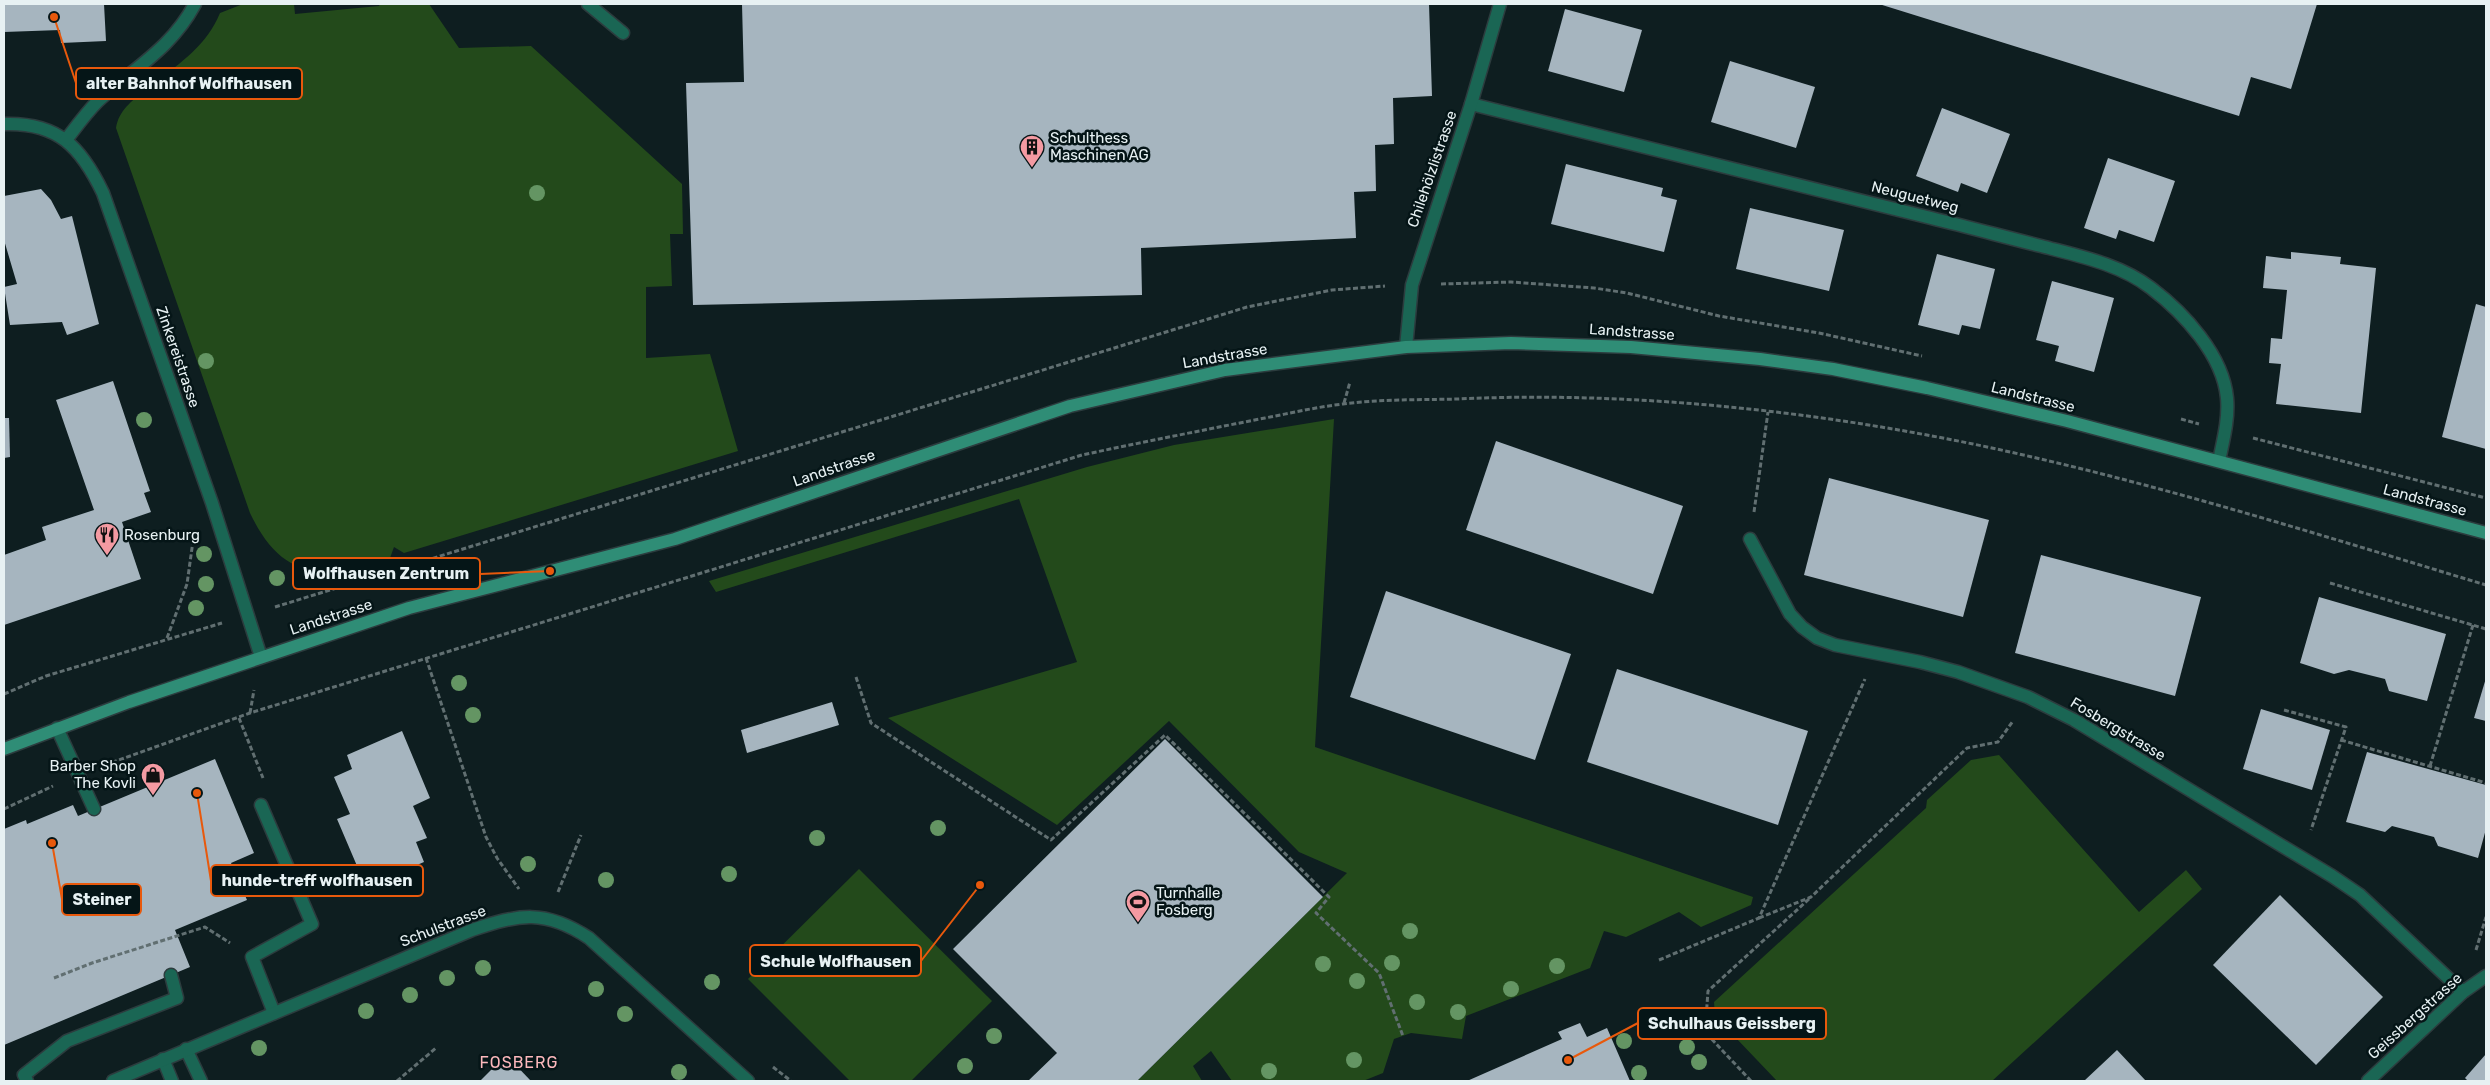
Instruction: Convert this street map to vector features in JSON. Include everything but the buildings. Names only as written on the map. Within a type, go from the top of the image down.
[{"type":"main road","name":"Landstrasse","points":[[4,749],[57,728],[260,657],[409,608],[675,539],[1070,406],[1225,370],[1406,347],[1459,344],[1567,344],[1700,352],[1833,369],[1927,388],[2219,461],[2486,533]]},
{"type":"street","points":[[66,140],[98,101],[162,49],[182,28],[195,4]]},
{"type":"street","points":[[588,4],[623,33]]},
{"type":"street","name":"Chilehölzlistrasse","points":[[1406,347],[1412,285],[1471,104],[1500,4]]},
{"type":"street","name":"Neuguetweg","points":[[1471,104],[1978,230],[2086,258],[2123,271],[2138,279],[2167,302],[2203,342],[2214,359],[2226,388],[2228,411],[2219,461]]},
{"type":"street","name":"Zinkereistrasse","points":[[4,124],[31,126],[66,140],[81,153],[103,193],[212,503],[260,657]]},
{"type":"street","name":"Fosbergstrasse","points":[[1750,540],[1787,608],[1802,627],[1825,642],[1958,672],[2028,697],[2074,720],[2300,856],[2360,895],[2463,992]]},
{"type":"street","points":[[57,728],[94,809]]},
{"type":"street","points":[[261,805],[312,924],[252,957],[274,1013]]},
{"type":"street","name":"Schulstrasse","points":[[113,1081],[472,930],[514,918],[552,918],[568,924],[589,938],[748,1081]]},
{"type":"street","points":[[27,1081],[24,1075],[67,1041],[177,998],[171,975]]},
{"type":"street","name":"Geissbergstrasse","points":[[2368,1081],[2463,992],[2486,976]]},
{"type":"street","points":[[186,1049],[202,1081]]},
{"type":"street","points":[[163,1059],[172,1081]]},
{"type":"path","points":[[4,809],[79,774],[239,718],[426,658],[1082,455],[1344,403],[1511,396],[1652,401],[1768,412],[1954,441],[2072,467],[2331,538],[2486,585]]},
{"type":"path","points":[[1750,540],[1768,412]]},
{"type":"path","points":[[2225,430],[2486,498]]},
{"type":"path","points":[[167,639],[187,584],[194,534],[212,503]]},
{"type":"path","points":[[4,694],[46,676],[398,569]]},
{"type":"path","points":[[2330,583],[2486,629]]},
{"type":"path","points":[[2430,766],[2473,625]]},
{"type":"path","points":[[1759,918],[1876,654]]},
{"type":"path","points":[[426,658],[486,837],[498,858],[524,894]]},
{"type":"path","points":[[856,677],[871,723],[1051,840],[1165,734],[1328,898],[1316,913],[1379,973],[1403,1036]]},
{"type":"path","points":[[2284,710],[2346,727],[2309,836],[2300,856]]},
{"type":"path","points":[[1751,1081],[1705,1032],[1708,991],[1811,897],[1967,748],[1998,742],[2018,714]]},
{"type":"path","points":[[239,718],[266,784]]},
{"type":"path","points":[[2341,740],[2486,783]]},
{"type":"path","points":[[556,896],[581,835]]},
{"type":"path","points":[[1660,960],[1811,897]]},
{"type":"path","points":[[54,978],[92,963],[205,927],[252,957]]},
{"type":"path","points":[[397,1081],[436,1048]]},
{"type":"green space","points":[[243,4],[294,4],[295,14],[379,6],[380,4],[429,4],[459,48],[531,46],[682,184],[683,234],[670,234],[672,286],[646,287],[646,358],[710,354],[738,451],[404,553],[394,547],[390,558],[345,569],[308,569],[292,563],[277,553],[263,536],[250,513],[116,128],[120,116],[135,98],[145,90],[154,91],[155,83],[201,44],[220,13]]},
{"type":"green space","points":[[1334,419],[1315,747],[1753,897],[1751,905],[1701,927],[1679,912],[1626,937],[1604,931],[1590,968],[1466,1016],[1462,1039],[1411,1033],[1394,1039],[1383,1073],[1363,1081],[1232,1081],[1211,1051],[1193,1066],[1202,1081],[1137,1081],[1347,873],[1299,852],[1169,721],[1057,825],[888,718],[1077,662],[1019,499],[716,592],[709,581],[1087,467],[1174,445]]},
{"type":"green space","points":[[1999,755],[2139,912],[2186,870],[2202,889],[1992,1081],[1777,1081],[1715,1016],[1714,1002],[1926,808],[1927,800],[1971,760]]},
{"type":"green space","points":[[859,869],[992,1001],[911,1081],[850,1081],[748,979]]},
{"type":"place","name":"alter Bahnhof Wolfhausen","points":[[54,17]]},
{"type":"place","name":"Schulthess Maschinen AG","points":[[1032,168]]},
{"type":"place","name":"Rosenburg","points":[[107,556]]},
{"type":"place","name":"Wolfhausen Zentrum","points":[[550,571]]},
{"type":"place","name":"hunde-treff wolfhausen","points":[[197,793]]},
{"type":"place","name":"Barber Shop The Kovli","points":[[153,796]]},
{"type":"place","name":"Steiner","points":[[52,843]]},
{"type":"place","name":"Schule Wolfhausen","points":[[980,885]]},
{"type":"place","name":"Turnhalle Fosberg","points":[[1138,923]]},
{"type":"place","name":"Schulhaus Geissberg","points":[[1568,1060]]},
{"type":"district","name":"FOSBERG","points":[[519,1062]]}]
